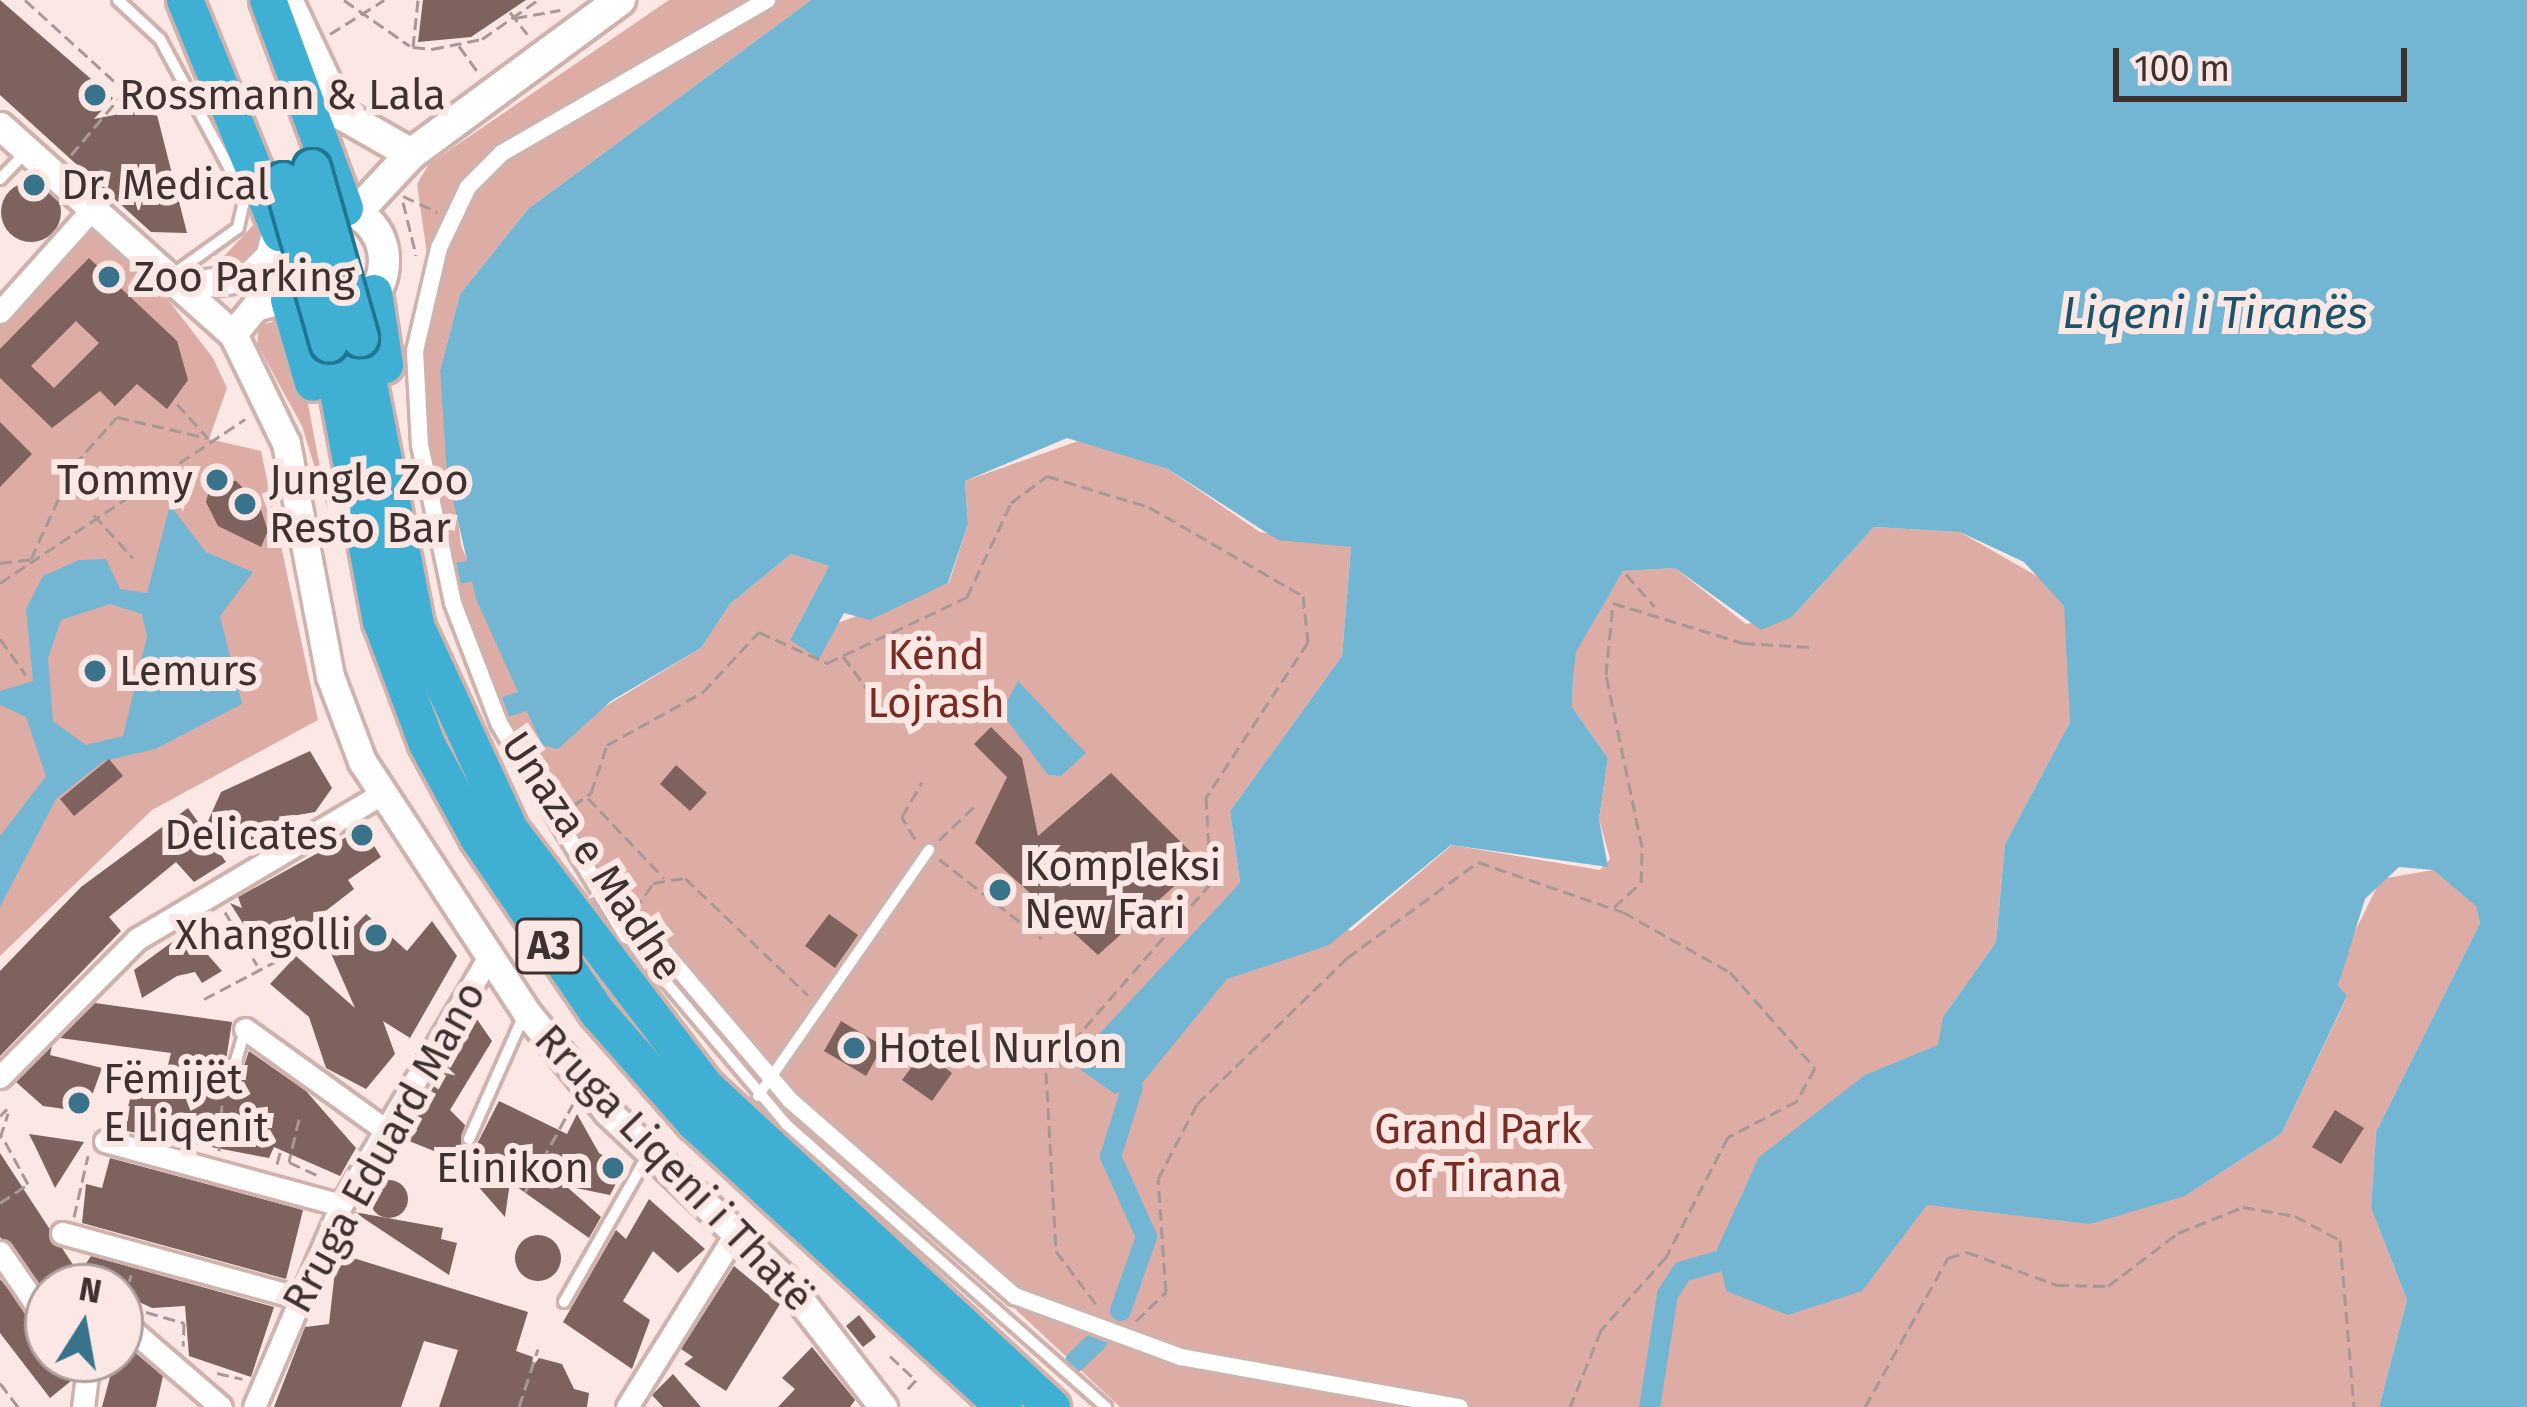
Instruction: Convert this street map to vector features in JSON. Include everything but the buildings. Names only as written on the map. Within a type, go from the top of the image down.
[{"type":"highway","points":[[185,0],[276,243]]},
{"type":"highway","name":"Unaza e Madhe","points":[[208,0],[297,175]]},
{"type":"highway","name":"Unaza e Madhe","points":[[243,0],[345,341],[422,642],[484,784],[559,900],[738,1120],[1052,1407]]},
{"type":"highway","points":[[268,0],[357,216]]},
{"type":"highway","points":[[374,293],[426,588],[482,741],[551,865],[559,900]]},
{"type":"highway","points":[[276,302],[386,700],[472,861],[511,890]]},
{"type":"highway","name":"Unaza e Madhe","points":[[345,341],[399,675],[511,890],[694,1123],[1004,1407]]},
{"type":"main road","points":[[287,0],[341,114],[411,154]]},
{"type":"main road","points":[[357,216],[411,154],[620,0]]},
{"type":"main road","points":[[308,209],[357,216],[384,262],[374,293],[330,317],[276,302],[276,243],[308,209]]},
{"type":"street","points":[[767,0],[487,166],[445,232],[424,292],[420,445],[468,651],[548,812],[627,935],[664,953],[772,1079],[1024,1301],[1181,1357],[1460,1407]]},
{"type":"street","name":"Rruga Liqeni i Thatë","points":[[0,125],[183,279],[223,321],[295,474],[343,720],[386,792],[526,1012],[650,1152],[818,1318],[883,1407]]},
{"type":"street","points":[[0,312],[94,207]]},
{"type":"street","points":[[223,321],[238,280],[276,243]]},
{"type":"street","points":[[183,279],[238,280]]},
{"type":"street","points":[[223,321],[276,302]]},
{"type":"street","points":[[0,1077],[102,965],[386,792]]},
{"type":"street","name":"Rruga Eduard Mano","points":[[254,1407],[339,1195],[388,1131],[490,956]]},
{"type":"street","points":[[245,1029],[388,1131]]},
{"type":"street","points":[[99,1139],[339,1195]]},
{"type":"street","points":[[66,1231],[296,1297]]},
{"type":"street","points":[[628,1407],[735,1234]]},
{"type":"street","points":[[0,1252],[24,1287]]},
{"type":"street","points":[[144,1334],[221,1407]]},
{"type":"lane","points":[[118,0],[160,39],[245,197],[238,229],[183,279]]},
{"type":"lane","points":[[0,179],[28,150]]},
{"type":"lane","points":[[758,1096],[927,854]]},
{"type":"lane","points":[[627,935],[758,1096],[1106,1407]]},
{"type":"lane","points":[[469,1139],[526,1012]]},
{"type":"lane","points":[[230,1080],[245,1029]]},
{"type":"lane","points":[[564,1302],[650,1152]]},
{"type":"path","points":[[25,0],[124,91],[139,92]]},
{"type":"path","points":[[34,8],[42,0]]},
{"type":"path","points":[[344,0],[362,20],[412,47],[459,46],[515,18],[538,0]]},
{"type":"path","points":[[318,40],[362,20],[384,0]]},
{"type":"path","points":[[412,47],[418,0]]},
{"type":"path","points":[[515,18],[579,5]]},
{"type":"path","points":[[510,12],[528,35]]},
{"type":"path","points":[[459,46],[479,73]]},
{"type":"path","points":[[76,148],[124,91]]},
{"type":"path","points":[[413,250],[401,195],[427,208]]},
{"type":"path","points":[[177,404],[209,439]]},
{"type":"path","points":[[0,583],[129,488],[251,415]]},
{"type":"path","points":[[31,559],[74,465],[117,417],[209,439]]},
{"type":"path","points":[[74,465],[129,488]]},
{"type":"path","points":[[548,812],[587,796],[607,745],[703,692],[759,632],[807,662],[843,656],[976,590],[1005,512],[1046,476],[1149,507],[1310,606],[1308,642],[1206,797],[1211,884],[1046,1072],[1056,1251],[1108,1314]]},
{"type":"path","points":[[93,514],[134,558]]},
{"type":"path","points":[[0,563],[31,559]]},
{"type":"path","points":[[1626,574],[1654,608]]},
{"type":"path","points":[[1612,909],[1641,884],[1642,847],[1612,724],[1608,613],[1621,598],[1730,640],[1811,647]]},
{"type":"path","points":[[0,639],[26,675]]},
{"type":"path","points":[[843,656],[873,698]]},
{"type":"path","points":[[922,782],[902,817],[927,854],[1042,939]]},
{"type":"path","points":[[587,796],[665,879],[698,886],[824,1007]]},
{"type":"path","points":[[927,854],[978,803]]},
{"type":"path","points":[[1121,1321],[1144,1318],[1166,1292],[1155,1198],[1178,1132],[1347,958],[1420,912],[1464,863],[1612,909],[1752,986],[1816,1076],[1797,1101],[1728,1137],[1666,1257],[1601,1330],[1570,1407]]},
{"type":"path","points":[[639,906],[665,879]]},
{"type":"path","points":[[214,894],[258,966]]},
{"type":"path","points":[[204,999],[258,966],[305,946]]},
{"type":"path","points":[[218,1153],[222,1105]]},
{"type":"path","points":[[0,1116],[7,1111],[1,1137],[28,1184],[0,1203]]},
{"type":"path","points":[[525,1192],[567,1114]]},
{"type":"path","points":[[299,1119],[289,1162],[339,1195]]},
{"type":"path","points":[[66,1231],[99,1139]]},
{"type":"path","points":[[1864,1407],[1948,1258],[1967,1252],[2057,1285],[2108,1286],[2179,1233],[2242,1207],[2308,1220],[2340,1240],[2354,1407]]},
{"type":"path","points":[[144,1317],[184,1323],[184,1348]]},
{"type":"path","points":[[519,1407],[538,1348]]},
{"type":"path","points":[[890,1356],[916,1380],[892,1407]]},
{"type":"path","points":[[211,1371],[263,1384]]},
{"type":"path","points":[[0,1383],[18,1407]]},
{"type":"green space","name":"Grand Park of Tirana","points":[[669,0],[811,0],[528,209],[460,294],[440,370],[461,545],[542,745],[701,648],[730,604],[791,554],[829,566],[790,640],[949,583],[968,524],[965,481],[1081,440],[1168,469],[1260,532],[1351,547],[1342,656],[1230,811],[1240,883],[1351,931],[1452,845],[1600,870],[1610,859],[1599,819],[1608,758],[1572,707],[1573,679],[1575,652],[1623,571],[1675,568],[1746,624],[1792,617],[1874,527],[1960,532],[2047,582],[2064,606],[2076,679],[2070,722],[2005,844],[1996,942],[1943,1017],[2185,1196],[2282,1133],[2347,997],[2338,987],[2351,939],[2381,879],[2433,870],[2477,906],[2480,923],[2376,1132],[2371,1208],[2407,1300],[2379,1407],[1120,1407],[699,1013],[547,805],[466,635],[418,394],[431,282],[417,184],[429,164]]},
{"type":"green space","points":[[259,219],[263,244],[248,264],[211,270]]},
{"type":"green space","points":[[86,226],[156,284],[213,358],[227,388],[209,439],[261,451],[318,720],[152,810],[0,956],[0,323]]},
{"type":"green space","points":[[278,321],[299,356],[328,510],[302,426],[257,344],[259,325]]},
{"type":"water","name":"Liqeni i Tiranës","points":[[811,0],[2527,0],[2527,1407],[2379,1407],[2407,1300],[2371,1208],[2376,1132],[2480,923],[2476,906],[2433,870],[2399,867],[2365,899],[2338,986],[2347,996],[2282,1133],[2185,1196],[2090,1224],[1927,1205],[1862,1291],[1788,1315],[1726,1291],[1717,1249],[1759,1157],[1865,1075],[1938,1045],[1943,1017],[1996,942],[2005,844],[2070,722],[2064,606],[2024,562],[1960,532],[1874,527],[1792,617],[1761,630],[1675,568],[1623,571],[1576,652],[1573,679],[1572,707],[1608,758],[1599,819],[1608,867],[1451,845],[1329,945],[1227,979],[1143,1082],[1115,1094],[1081,1070],[1088,1046],[1240,883],[1230,811],[1342,656],[1351,547],[1278,540],[1168,469],[1067,438],[965,481],[968,524],[948,583],[870,620],[844,613],[819,659],[790,640],[829,566],[791,554],[730,604],[701,648],[611,701],[558,749],[542,745],[476,599],[447,474],[440,370],[460,294],[528,209]]},
{"type":"water","points":[[170,505],[206,552],[253,572],[220,616],[242,704],[155,749],[104,761],[56,799],[0,907],[0,836],[46,776],[26,717],[0,705],[0,691],[33,681],[26,609],[43,576],[79,560],[106,559],[120,589],[147,593]],"holes":[[[110,604],[142,614],[147,636],[123,736],[86,745],[53,721],[48,658],[61,620]]]},
{"type":"water","points":[[1018,681],[1086,753],[1061,776],[1048,775],[1001,712]]},
{"type":"waterway","points":[[454,573],[468,571]]},
{"type":"waterway","points":[[509,705],[519,702]]},
{"type":"waterway","points":[[1120,1310],[1146,1236],[1110,1156],[1132,1086]]},
{"type":"waterway","points":[[1649,1407],[1667,1294],[1682,1271],[1718,1261]]},
{"type":"waterway","points":[[1075,1361],[1097,1340]]},
{"type":"place","name":"Rossmann & Lala","points":[[95,95]]},
{"type":"place","name":"Dr. Medical","points":[[34,185]]},
{"type":"place","name":"Zoo Parking","points":[[109,277]]},
{"type":"place","name":"Tommy","points":[[217,480]]},
{"type":"place","name":"Jungle Zoo Resto Bar","points":[[245,504]]},
{"type":"place","name":"Lemurs","points":[[95,671]]},
{"type":"place","name":"Delicates","points":[[362,835]]},
{"type":"place","name":"Kompleksi New Fari","points":[[1000,890]]},
{"type":"place","name":"Xhangolli","points":[[376,935]]},
{"type":"place","name":"Hotel Nurlon","points":[[854,1048]]},
{"type":"place","name":"Fëmijët E Liqenit","points":[[79,1103]]},
{"type":"place","name":"Elinikon","points":[[613,1168]]},
{"type":"park label","name":"Kënd Lojrash","points":[[936,679]]}]
